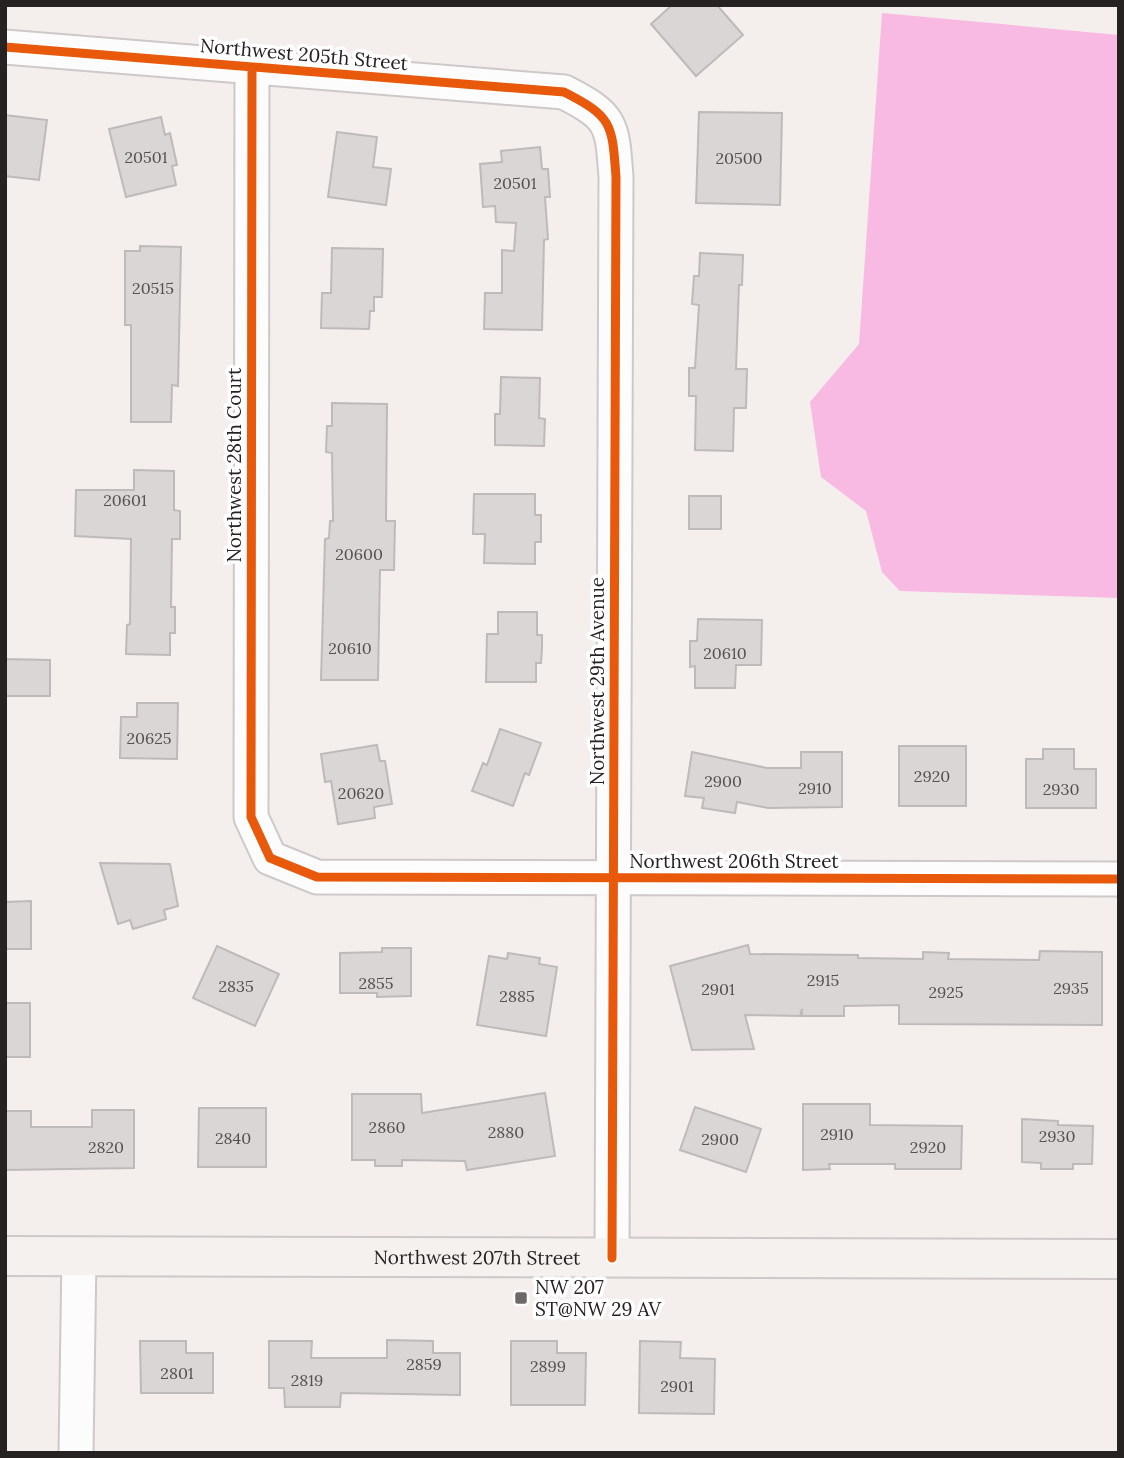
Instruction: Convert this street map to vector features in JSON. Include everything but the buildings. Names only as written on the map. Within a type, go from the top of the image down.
[{"type":"street","name":"Northwest 205th Street","points":[[5,47],[564,92],[597,108]]},
{"type":"street","name":"Northwest 28th Court","points":[[252,67],[251,817],[270,858]]},
{"type":"street","name":"Northwest 29th Avenue","points":[[597,108],[613,135],[616,177],[612,1258]]},
{"type":"street","name":"Northwest 206th Street","points":[[270,858],[317,877],[1119,879]]},
{"type":"street","name":"Northwest 207th Street","points":[[5,1256],[1119,1259]]},
{"type":"street","points":[[76,1453],[79,1256]]},
{"type":"shaded area","points":[[882,13],[1119,35],[1119,598],[900,591],[882,572],[866,511],[821,477],[810,402],[859,344]]},
{"type":"cycle path","points":[[5,47],[564,92],[592,108],[607,124],[611,133],[616,177],[612,1258]]},
{"type":"cycle path","points":[[252,67],[251,817],[270,858],[317,877],[1119,879]]},
{"type":"place","name":"NW 207 ST@NW 29 AV","points":[[521,1298]]}]
